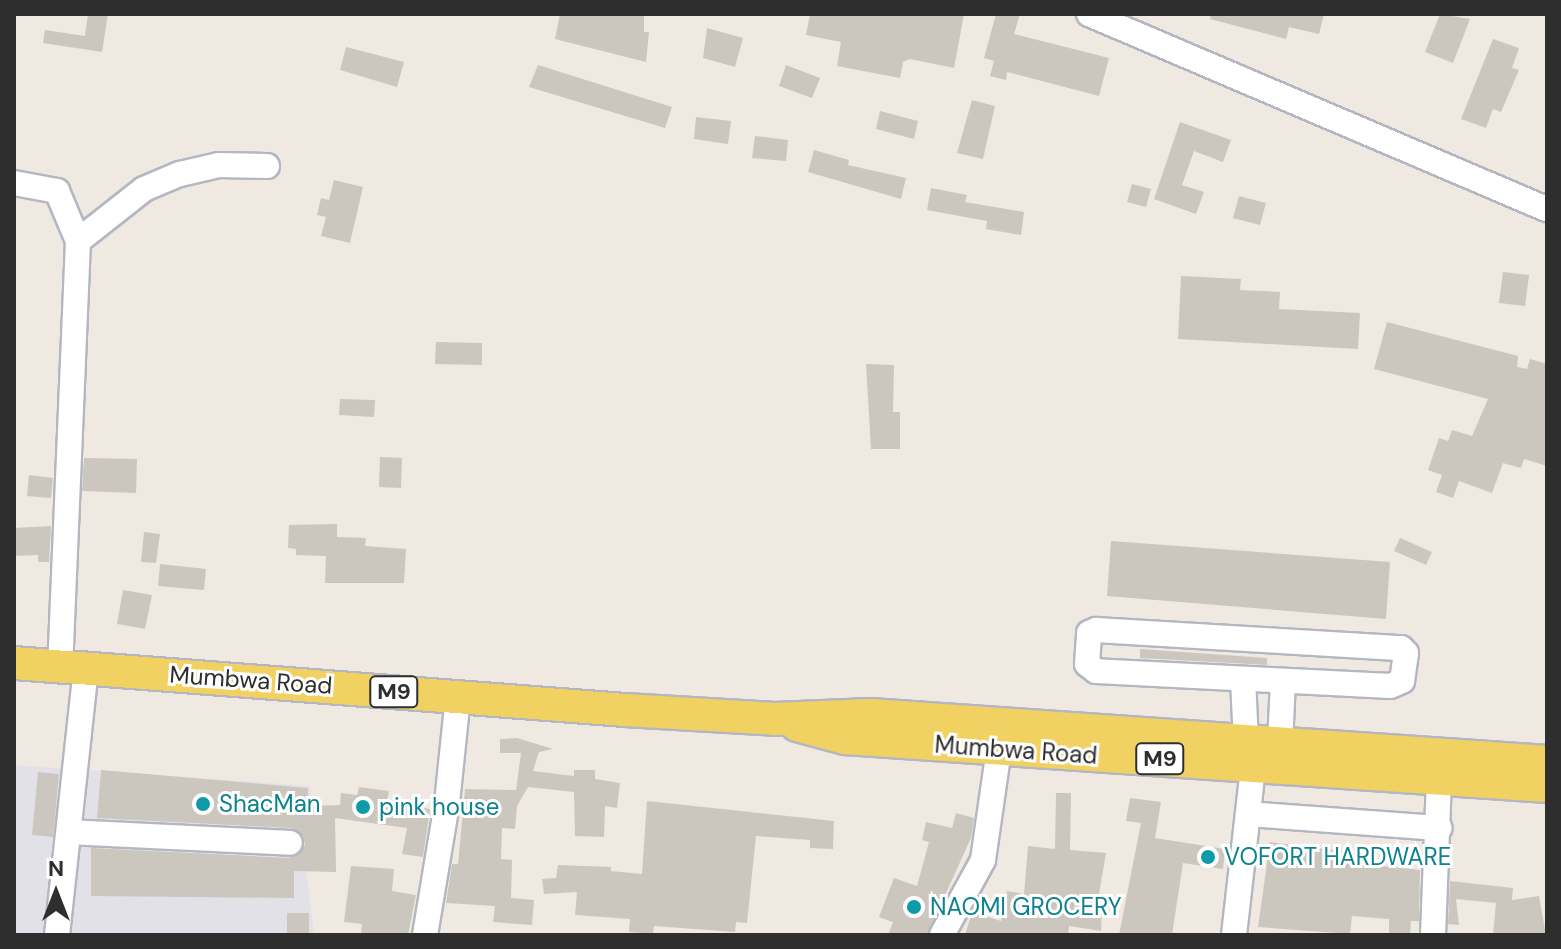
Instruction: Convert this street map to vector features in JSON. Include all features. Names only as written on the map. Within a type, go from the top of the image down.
[{"type":"main road","name":"Mumbwa Road","points":[[14,663],[775,719],[848,714],[1259,748],[1547,762]]},
{"type":"main road","name":"Mumbwa Road","points":[[775,719],[845,738],[999,749],[1259,748],[1439,778],[1547,786]]},
{"type":"street","points":[[1089,14],[1547,209]]},
{"type":"street","points":[[78,241],[144,189],[180,174],[219,165],[267,166]]},
{"type":"street","points":[[14,183],[57,191],[78,241],[69,832],[57,935]]},
{"type":"street","points":[[1089,633],[1401,648],[1406,653],[1402,681],[1390,686],[1283,681],[1096,671],[1087,664],[1089,633]]},
{"type":"street","points":[[1243,679],[1259,748]]},
{"type":"street","points":[[1234,935],[1259,748],[1283,681]]},
{"type":"street","points":[[425,935],[447,803],[458,697]]},
{"type":"street","points":[[942,935],[983,860],[999,749]]},
{"type":"street","points":[[1433,935],[1439,778]]},
{"type":"street","points":[[1248,814],[1439,828]]},
{"type":"street","points":[[69,832],[290,843]]},
{"type":"shaded area","points":[[14,765],[311,786],[304,849],[314,935],[14,935]]},
{"type":"building","points":[[88,14],[108,14],[102,52],[43,43],[45,30],[85,36]]},
{"type":"building","points":[[560,14],[644,14],[644,32],[649,32],[646,62],[555,39]]},
{"type":"building","points":[[810,14],[964,14],[954,68],[910,59],[903,62],[900,78],[837,66],[841,42],[806,35]]},
{"type":"building","points":[[996,14],[1020,14],[1014,34],[1109,58],[1099,96],[1007,72],[1006,80],[990,76],[994,61],[984,58]]},
{"type":"building","points":[[1211,14],[1324,14],[1319,34],[1289,27],[1286,39],[1210,19]]},
{"type":"building","points":[[1440,14],[1470,19],[1453,63],[1425,52]]},
{"type":"building","points":[[707,28],[743,38],[735,67],[703,58]]},
{"type":"building","points":[[1493,39],[1519,48],[1512,68],[1519,70],[1501,112],[1493,109],[1486,128],[1461,119]]},
{"type":"building","points":[[346,47],[404,62],[397,87],[340,70]]},
{"type":"building","points":[[538,65],[672,107],[665,128],[529,87]]},
{"type":"building","points":[[786,65],[820,78],[812,98],[779,86]]},
{"type":"building","points":[[972,100],[995,106],[983,159],[957,153]]},
{"type":"building","points":[[880,111],[918,121],[914,139],[876,129]]},
{"type":"building","points":[[696,117],[731,121],[728,144],[694,139]]},
{"type":"building","points":[[1180,122],[1231,140],[1223,162],[1194,151],[1182,185],[1204,192],[1196,214],[1154,199]]},
{"type":"building","points":[[755,136],[788,140],[786,161],[752,158]]},
{"type":"building","points":[[814,150],[849,160],[848,165],[906,178],[901,199],[808,172]]},
{"type":"building","points":[[334,180],[363,187],[350,243],[321,236],[326,217],[317,215],[321,198],[329,200]]},
{"type":"building","points":[[1132,184],[1151,189],[1146,207],[1127,202]]},
{"type":"building","points":[[931,188],[967,195],[965,202],[1024,212],[1021,235],[986,229],[987,221],[927,210]]},
{"type":"building","points":[[1239,196],[1266,203],[1260,225],[1233,218]]},
{"type":"building","points":[[1503,272],[1529,275],[1525,306],[1499,303]]},
{"type":"building","points":[[1181,276],[1241,279],[1240,290],[1280,292],[1279,309],[1360,313],[1358,349],[1178,339]]},
{"type":"building","points":[[1387,322],[1518,356],[1517,367],[1527,369],[1530,359],[1547,364],[1547,466],[1524,459],[1521,468],[1503,463],[1492,493],[1459,481],[1453,498],[1436,492],[1442,475],[1428,470],[1439,438],[1448,441],[1452,430],[1472,436],[1488,399],[1374,369]]},
{"type":"building","points":[[436,342],[482,343],[482,365],[435,364]]},
{"type":"building","points":[[866,364],[894,365],[893,412],[900,412],[900,449],[871,449]]},
{"type":"building","points":[[340,399],[375,400],[374,417],[339,415]]},
{"type":"building","points":[[380,457],[402,458],[401,488],[379,487]]},
{"type":"building","points":[[84,458],[137,459],[136,493],[82,491]]},
{"type":"building","points":[[29,475],[53,478],[51,498],[27,496]]},
{"type":"building","points":[[337,524],[337,537],[366,538],[365,546],[406,549],[404,583],[325,583],[326,556],[296,555],[296,549],[288,548],[289,525]]},
{"type":"building","points":[[51,526],[49,562],[38,562],[38,555],[14,556],[14,528]]},
{"type":"building","points":[[144,532],[160,534],[156,563],[141,562]]},
{"type":"building","points":[[1400,538],[1432,552],[1426,565],[1394,551]]},
{"type":"building","points":[[1111,541],[1390,562],[1386,619],[1107,596]]},
{"type":"building","points":[[160,564],[206,569],[204,590],[158,586]]},
{"type":"building","points":[[123,590],[152,595],[145,629],[117,624]]},
{"type":"building","points":[[1140,649],[1267,658],[1267,665],[1140,658]]},
{"type":"building","points":[[517,738],[553,749],[539,752],[533,771],[574,776],[574,770],[595,770],[595,779],[620,783],[617,808],[605,806],[604,837],[575,836],[574,792],[528,787],[517,806],[515,829],[502,828],[501,859],[512,860],[511,898],[534,900],[532,925],[493,922],[495,906],[446,903],[452,864],[458,864],[465,789],[516,790],[521,753],[500,753],[500,739]]},
{"type":"building","points":[[101,770],[308,788],[307,806],[340,805],[341,793],[357,795],[359,787],[389,791],[387,802],[430,809],[423,857],[402,854],[407,828],[335,818],[336,872],[294,871],[294,898],[91,896],[91,848],[289,858],[305,845],[303,836],[291,828],[97,818]]},
{"type":"building","points":[[38,772],[59,774],[53,837],[32,835]]},
{"type":"building","points":[[1056,793],[1071,793],[1070,850],[1106,853],[1097,906],[1102,907],[1101,931],[1069,926],[1068,935],[965,935],[972,912],[1001,921],[1007,891],[1024,894],[1028,846],[1055,849]]},
{"type":"building","points":[[1130,798],[1161,802],[1155,838],[1225,849],[1223,869],[1183,863],[1172,935],[1119,935],[1141,823],[1126,821]]},
{"type":"building","points":[[647,801],[834,821],[833,849],[810,848],[810,840],[756,836],[747,923],[736,922],[735,932],[654,926],[653,934],[629,932],[630,919],[575,915],[577,892],[544,894],[542,879],[556,878],[558,865],[611,867],[611,871],[642,874]]},
{"type":"building","points":[[956,813],[974,818],[971,838],[927,935],[888,935],[893,922],[879,917],[894,878],[917,886],[929,842],[922,840],[926,822],[952,828]]},
{"type":"building","points":[[1270,842],[1374,855],[1373,865],[1420,870],[1419,921],[1411,921],[1410,935],[1389,935],[1389,919],[1352,916],[1350,934],[1258,927]]},
{"type":"building","points":[[351,866],[394,869],[392,891],[416,895],[408,935],[361,935],[362,924],[344,922]]},
{"type":"building","points":[[1450,881],[1513,888],[1512,900],[1539,896],[1546,935],[1493,935],[1496,903],[1456,899],[1459,925],[1448,924]]},
{"type":"building","points":[[287,913],[309,913],[309,935],[287,935]]},
{"type":"place","name":"ShacMan","points":[[203,804]]},
{"type":"place","name":"pink house","points":[[363,807]]},
{"type":"place","name":"VOFORT HARDWARE","points":[[1208,857]]},
{"type":"place","name":"NAOMI GROCERY","points":[[914,907]]}]
